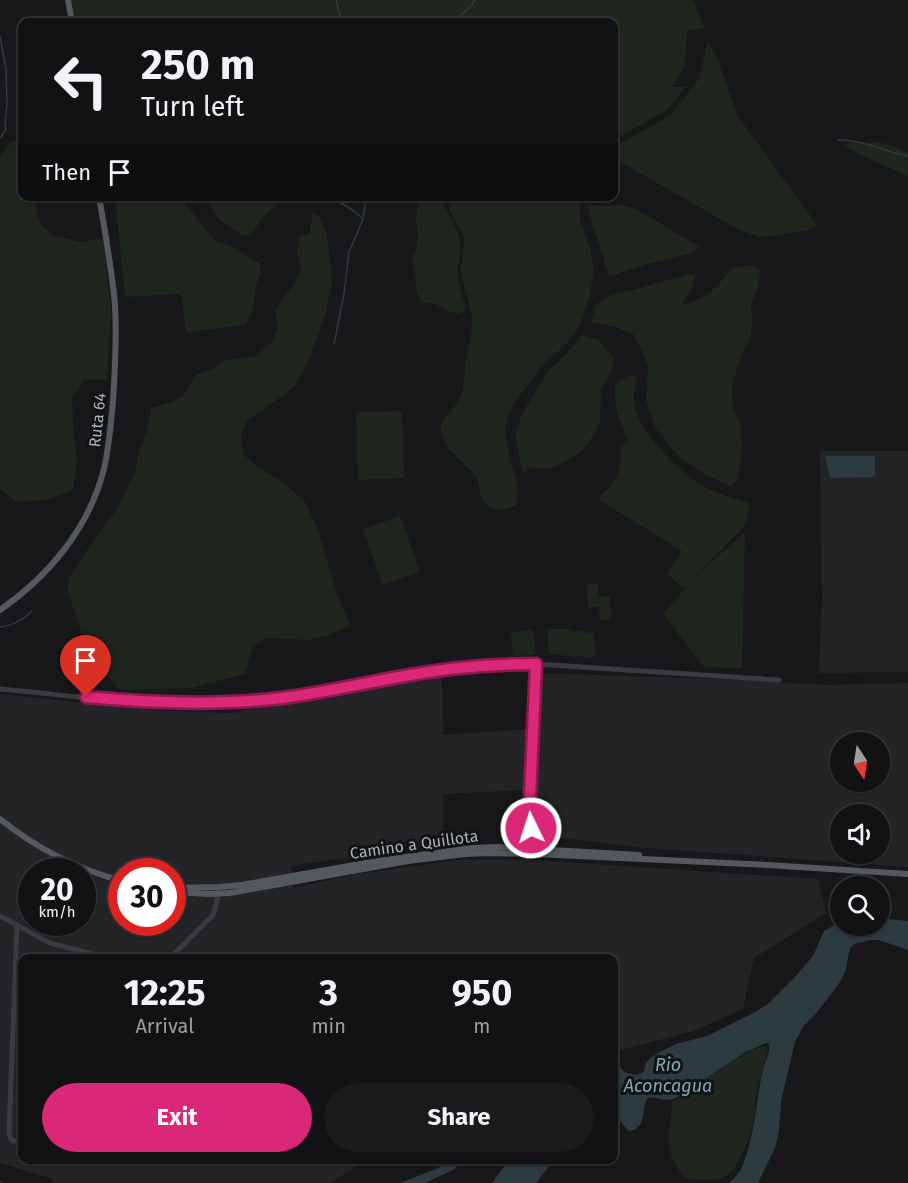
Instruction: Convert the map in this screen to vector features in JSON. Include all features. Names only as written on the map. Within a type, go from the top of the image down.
[{"type":"main road","points":[[68,0],[71,18]]},
{"type":"main road","name":"Ruta 64","points":[[0,610],[33,584],[63,551],[91,505],[104,467],[109,441],[116,334],[113,287],[100,201]]},
{"type":"main road","points":[[0,819],[60,858],[108,877]]},
{"type":"main road","points":[[499,847],[524,842],[531,828]]},
{"type":"main road","points":[[531,828],[536,838],[543,844],[569,850]]},
{"type":"main road","name":"Camino a Quillota","points":[[219,891],[427,853],[499,847],[908,874]]},
{"type":"main road","name":"Camino a Quillota","points":[[186,890],[254,890],[344,872],[483,853],[569,850],[768,865]]},
{"type":"street","points":[[0,689],[135,702],[248,701],[305,695],[440,670],[536,664],[779,680]]},
{"type":"street","points":[[535,851],[531,828],[530,797],[536,664]]},
{"type":"street","points":[[174,954],[213,915],[219,891]]},
{"type":"street","points":[[0,916],[50,943],[93,954]]},
{"type":"street","points":[[17,926],[9,1132],[10,1137],[18,1142]]},
{"type":"shaded area","points":[[71,0],[694,0],[704,28],[687,31],[685,65],[672,87],[686,87],[667,110],[618,138],[618,18],[74,18]]},
{"type":"shaded area","points":[[708,41],[717,58],[737,115],[817,225],[807,231],[762,237],[739,230],[624,164],[618,163],[618,145],[671,115],[699,79]]},
{"type":"shaded area","points":[[18,139],[18,201],[34,201],[39,221],[51,235],[81,242],[104,238],[111,313],[107,381],[84,380],[72,398],[77,460],[73,490],[46,500],[16,502],[0,488],[0,156],[11,142]]},
{"type":"shaded area","points":[[852,142],[882,143],[908,153],[908,176],[843,145]]},
{"type":"shaded area","points":[[115,201],[166,203],[183,201],[215,241],[236,248],[259,262],[261,271],[256,286],[253,311],[245,325],[186,332],[181,294],[125,297]]},
{"type":"shaded area","points":[[207,201],[281,201],[263,217],[249,235],[243,236],[219,219]]},
{"type":"shaded area","points":[[418,201],[443,201],[460,241],[458,280],[466,308],[460,314],[448,311],[436,304],[425,303],[417,293],[412,262],[417,245],[416,221]]},
{"type":"shaded area","points":[[448,201],[580,201],[580,220],[590,248],[594,270],[583,318],[567,343],[543,366],[509,412],[505,429],[518,491],[516,505],[510,508],[493,509],[485,503],[475,476],[449,449],[442,437],[443,421],[457,404],[461,395],[472,323],[461,270],[464,238]]},
{"type":"shaded area","points":[[588,205],[621,205],[636,209],[700,247],[692,253],[610,276]]},
{"type":"shaded area","points":[[313,212],[320,217],[326,233],[330,258],[332,283],[325,315],[311,355],[298,381],[287,393],[246,421],[241,437],[244,455],[261,469],[283,482],[305,502],[319,533],[337,593],[350,626],[326,636],[308,640],[265,638],[252,648],[245,674],[191,688],[119,690],[87,649],[67,589],[70,576],[117,509],[135,472],[151,408],[174,401],[184,395],[196,375],[213,369],[222,361],[256,356],[274,340],[278,326],[275,311],[293,287],[301,270],[297,249],[300,236],[309,234]]},
{"type":"shaded area","points":[[753,265],[760,271],[758,286],[751,304],[750,340],[744,349],[732,387],[733,410],[741,424],[742,450],[738,479],[731,486],[706,475],[679,457],[656,429],[646,400],[648,367],[642,349],[633,334],[616,327],[591,322],[595,305],[609,296],[689,274],[695,276],[692,289],[683,305],[711,291],[732,268]]},
{"type":"shaded area","points":[[582,335],[599,340],[614,359],[613,368],[601,391],[600,420],[596,431],[578,454],[563,463],[552,468],[531,467],[523,474],[515,436],[522,414],[548,371],[562,359]]},
{"type":"shaded area","points":[[629,375],[637,377],[634,391],[635,409],[647,432],[664,453],[702,485],[750,503],[746,524],[695,577],[745,532],[742,668],[703,666],[663,613],[685,589],[667,574],[682,551],[598,499],[615,479],[621,459],[620,448],[629,441],[618,414],[615,385]]},
{"type":"shaded area","points":[[402,411],[404,478],[358,480],[356,412]]},
{"type":"shaded area","points":[[820,451],[908,451],[908,672],[819,673],[822,599]]},
{"type":"shaded area","points":[[400,516],[420,572],[383,585],[363,529]]},
{"type":"shaded area","points":[[598,584],[599,597],[610,596],[611,619],[600,620],[599,607],[588,608],[587,585]]},
{"type":"shaded area","points":[[547,629],[594,632],[595,657],[549,654]]},
{"type":"shaded area","points":[[533,630],[536,655],[513,656],[511,632]]},
{"type":"shaded area","points":[[540,673],[827,685],[908,683],[908,867],[867,864],[890,864],[890,804],[830,804],[830,861],[646,848],[544,836],[537,825],[534,797]]},
{"type":"shaded area","points":[[442,677],[443,735],[528,729],[526,790],[443,794],[443,842],[291,866],[294,888],[356,874],[458,860],[520,859],[818,879],[826,913],[754,958],[743,1009],[693,1031],[618,1051],[618,954],[18,954],[18,1164],[360,1164],[330,1183],[52,1183],[53,1179],[0,1163],[0,694],[161,711],[234,713]]},
{"type":"shaded area","points":[[766,1046],[768,1049],[757,1090],[752,1126],[746,1146],[735,1167],[727,1175],[717,1179],[700,1180],[683,1177],[672,1157],[669,1144],[672,1101],[739,1057]]},
{"type":"water","points":[[825,456],[875,456],[875,475],[873,477],[830,478]]},
{"type":"water","name":"Rio Aconcagua","points":[[890,919],[908,921],[908,950],[878,940],[854,944],[850,948],[845,972],[840,982],[803,1027],[795,1042],[781,1101],[779,1131],[775,1148],[758,1183],[729,1183],[743,1165],[747,1153],[763,1069],[769,1053],[768,1043],[744,1053],[676,1098],[647,1099],[639,1127],[629,1131],[618,1120],[618,1064],[624,1072],[637,1075],[644,1071],[650,1058],[664,1050],[676,1044],[707,1036],[768,1004],[813,956],[824,931],[830,928],[830,936],[890,936]]},
{"type":"water","points":[[445,1164],[459,1164],[455,1169],[425,1183],[400,1183]]},
{"type":"water","points":[[506,1164],[551,1164],[536,1183],[492,1183]]},
{"type":"waterway","points":[[336,0],[339,18]]},
{"type":"waterway","points":[[458,18],[475,0]]},
{"type":"waterway","points":[[0,36],[6,70],[7,103],[6,130],[0,138]]},
{"type":"waterway","points":[[838,140],[865,144],[908,156]]},
{"type":"waterway","points":[[337,201],[363,219]]},
{"type":"waterway","points":[[334,344],[344,294],[349,252],[363,219],[365,201]]},
{"type":"waterway","points":[[0,627],[18,622],[32,611]]},
{"type":"route","points":[[86,697],[165,703],[248,701],[305,695],[440,670],[536,664],[530,797],[531,828]]}]
